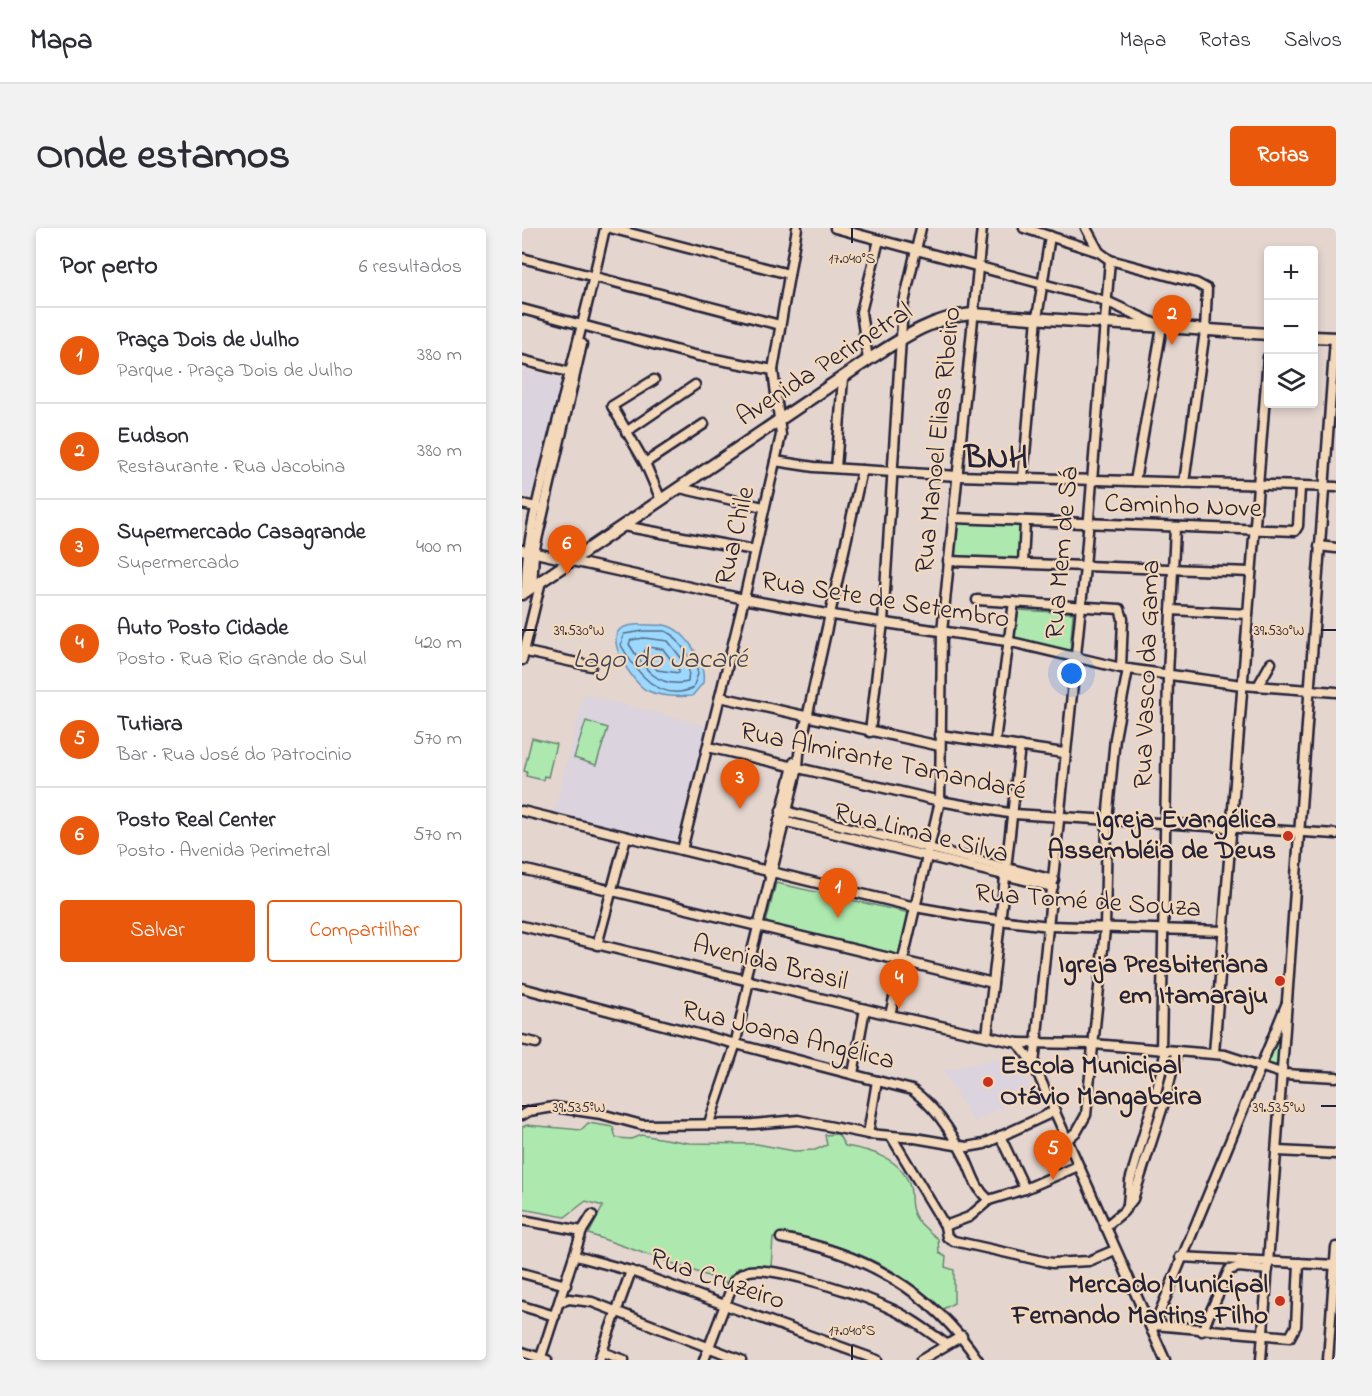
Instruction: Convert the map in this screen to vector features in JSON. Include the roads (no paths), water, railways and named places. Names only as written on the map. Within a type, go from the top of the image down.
[{"type":"main road","name":"Avenida Perimetral","points":[[530,589],[868,360],[901,339],[940,320],[972,314],[1264,334]]},
{"type":"main road","points":[[1318,337],[1336,338]]},
{"type":"street","points":[[591,666],[523,654],[530,589],[528,552],[585,322],[605,228]]},
{"type":"street","points":[[610,228],[789,274]]},
{"type":"street","name":"Rua Chile","points":[[682,850],[744,599],[775,461],[780,419],[773,370],[797,228]]},
{"type":"street","points":[[835,228],[1106,301],[1162,327],[1135,481]]},
{"type":"street","points":[[870,732],[883,622],[903,306],[921,228]]},
{"type":"street","name":"Rua Manoel Elias Ribeiro","points":[[890,1015],[940,801],[942,632],[982,228]]},
{"type":"street","points":[[1024,228],[1099,252],[1110,260],[1203,286],[1208,293],[1184,483]]},
{"type":"street","points":[[1086,228],[1099,252]]},
{"type":"street","points":[[1023,478],[1041,282],[1050,236]]},
{"type":"street","points":[[868,360],[861,312],[879,240]]},
{"type":"street","points":[[522,258],[780,325]]},
{"type":"street","name":"Rua Mem de Sá","points":[[1034,1065],[1064,753],[1085,567],[1110,260]]},
{"type":"street","points":[[522,309],[585,322],[694,355],[773,370]]},
{"type":"street","points":[[1261,1360],[1284,1074],[1323,487],[1336,338]]},
{"type":"street","points":[[522,360],[572,373]]},
{"type":"street","points":[[836,468],[843,378]]},
{"type":"street","points":[[654,380],[612,406],[645,464],[661,500]]},
{"type":"street","points":[[626,432],[695,385]]},
{"type":"street","points":[[1214,1053],[1265,408]]},
{"type":"street","points":[[645,464],[704,424]]},
{"type":"street","points":[[775,461],[836,468],[958,476],[1336,487]]},
{"type":"street","points":[[709,1123],[735,1046],[757,925],[832,615],[862,470]]},
{"type":"street","name":"Caminho Nove","points":[[952,518],[1176,528],[1298,529],[1300,487]]},
{"type":"street","points":[[680,488],[763,507]]},
{"type":"street","points":[[522,504],[540,508]]},
{"type":"street","points":[[1023,564],[1025,522]]},
{"type":"street","points":[[623,526],[754,550]]},
{"type":"street","name":"Rua Vasco da Gama","points":[[1128,1208],[1130,1181],[1155,1097],[1163,1050],[1161,930],[1168,675],[1176,528]]},
{"type":"street","points":[[1319,546],[1336,548]]},
{"type":"street","name":"Rua Sete de Setembro","points":[[528,552],[744,599],[832,615],[1007,641],[1124,669],[1242,685],[1336,692]]},
{"type":"street","points":[[948,561],[1251,572]]},
{"type":"street","points":[[977,600],[1120,609],[1123,619],[1124,669],[1107,821],[1105,929],[1086,1115],[1077,1131],[1068,1140]]},
{"type":"street","points":[[995,741],[1014,602]]},
{"type":"street","points":[[1171,610],[1248,614]]},
{"type":"street","points":[[1258,686],[1271,663]]},
{"type":"street","points":[[720,697],[940,746]]},
{"type":"street","points":[[940,735],[995,741],[1064,753]]},
{"type":"street","points":[[987,1035],[1020,746]]},
{"type":"street","name":"Rua Almirante Tamandaré","points":[[708,747],[940,801],[1014,814],[1336,834]]},
{"type":"street","name":"Rua Tomé de Souza","points":[[522,811],[915,907],[1049,926],[1224,931]]},
{"type":"street","name":"Rua Lima e Silva","points":[[783,816],[1053,884]]},
{"type":"street","points":[[597,945],[626,837]]},
{"type":"street","points":[[522,869],[993,983]]},
{"type":"street","name":"Avenida Brasil","points":[[522,927],[890,1015],[1018,1043],[1093,1044],[1214,1053],[1239,1058],[1284,1074],[1336,1077]]},
{"type":"street","name":"Rua Joana Angélica","points":[[522,988],[735,1046],[912,1090],[941,1119],[958,1147],[979,1191],[989,1200]]},
{"type":"street","points":[[1153,1328],[1180,1257],[1289,999]]},
{"type":"street","points":[[853,1074],[866,1009]]},
{"type":"street","points":[[522,1040],[536,1043]]},
{"type":"street","points":[[1018,1043],[1034,1065],[1115,1250],[1153,1328],[1165,1360]]},
{"type":"street","points":[[1105,1227],[1128,1208],[1163,1107],[1177,1051]]},
{"type":"street","points":[[868,1134],[877,1081]]},
{"type":"street","points":[[522,1115],[537,1109],[554,1107],[601,1114],[642,1125],[753,1124],[798,1120],[868,1134],[958,1147],[975,1147],[1055,1111]]},
{"type":"street","points":[[891,1136],[945,1226],[947,1237],[954,1241],[1038,1262],[1089,1261],[1115,1250]]},
{"type":"street","points":[[1000,1136],[1025,1189]]},
{"type":"street","points":[[1278,1151],[1336,1155]]},
{"type":"street","points":[[945,1226],[969,1217],[989,1200],[1025,1189],[1078,1166]]},
{"type":"street","points":[[522,1352],[542,1359],[582,1231],[592,1215]]},
{"type":"street","points":[[522,1220],[582,1231]]},
{"type":"street","points":[[781,1238],[843,1253],[887,1273],[932,1305],[962,1336],[978,1360]]},
{"type":"street","points":[[1328,1360],[1334,1310],[1336,1247]]},
{"type":"street","name":"Rua Cruzeiro","points":[[576,1256],[631,1271],[877,1360]]},
{"type":"street","points":[[1180,1257],[1268,1266]]},
{"type":"street","points":[[1153,1328],[1263,1337],[1293,1336],[1296,1326],[1299,1263]]},
{"type":"street","points":[[1202,1331],[1229,1270],[1239,1267],[1299,1263],[1336,1265]]},
{"type":"street","points":[[624,1360],[600,1356],[631,1271]]},
{"type":"street","points":[[704,1360],[724,1304],[739,1275],[753,1271],[800,1278],[875,1302],[902,1315],[946,1344]]},
{"type":"street","points":[[522,1273],[566,1285]]},
{"type":"street","points":[[560,1302],[569,1299],[584,1300],[741,1360]]},
{"type":"street","points":[[522,1306],[555,1316]]},
{"type":"street","points":[[921,1360],[962,1336]]},
{"type":"water","name":"Lago do Jacaré","points":[[638,625],[664,625],[680,633],[698,657],[703,683],[692,696],[663,695],[646,690],[634,679],[618,650],[617,633],[622,628]]},
{"type":"place","name":"Eudson","points":[[1172,345]]},
{"type":"place","name":"Posto Real Center","points":[[567,575]]},
{"type":"place","name":"Supermercado Casagrande","points":[[740,809]]},
{"type":"place","name":"Igreja Evangélica Assembléia de Deus","points":[[1288,836]]},
{"type":"place","name":"Praça Dois de Julho","points":[[838,918]]},
{"type":"place","name":"Igreja Presbiteriana em Itamaraju","points":[[1280,981]]},
{"type":"place","name":"Auto Posto Cidade","points":[[899,1009]]},
{"type":"place","name":"Escola Municipal Otávio Mangabeira","points":[[988,1082]]},
{"type":"place","name":"Tutiara","points":[[1053,1180]]},
{"type":"place","name":"Mercado Municipal Fernando Martins Filho","points":[[1280,1301]]},
{"type":"district","name":"BNH","points":[[996,459]]}]
